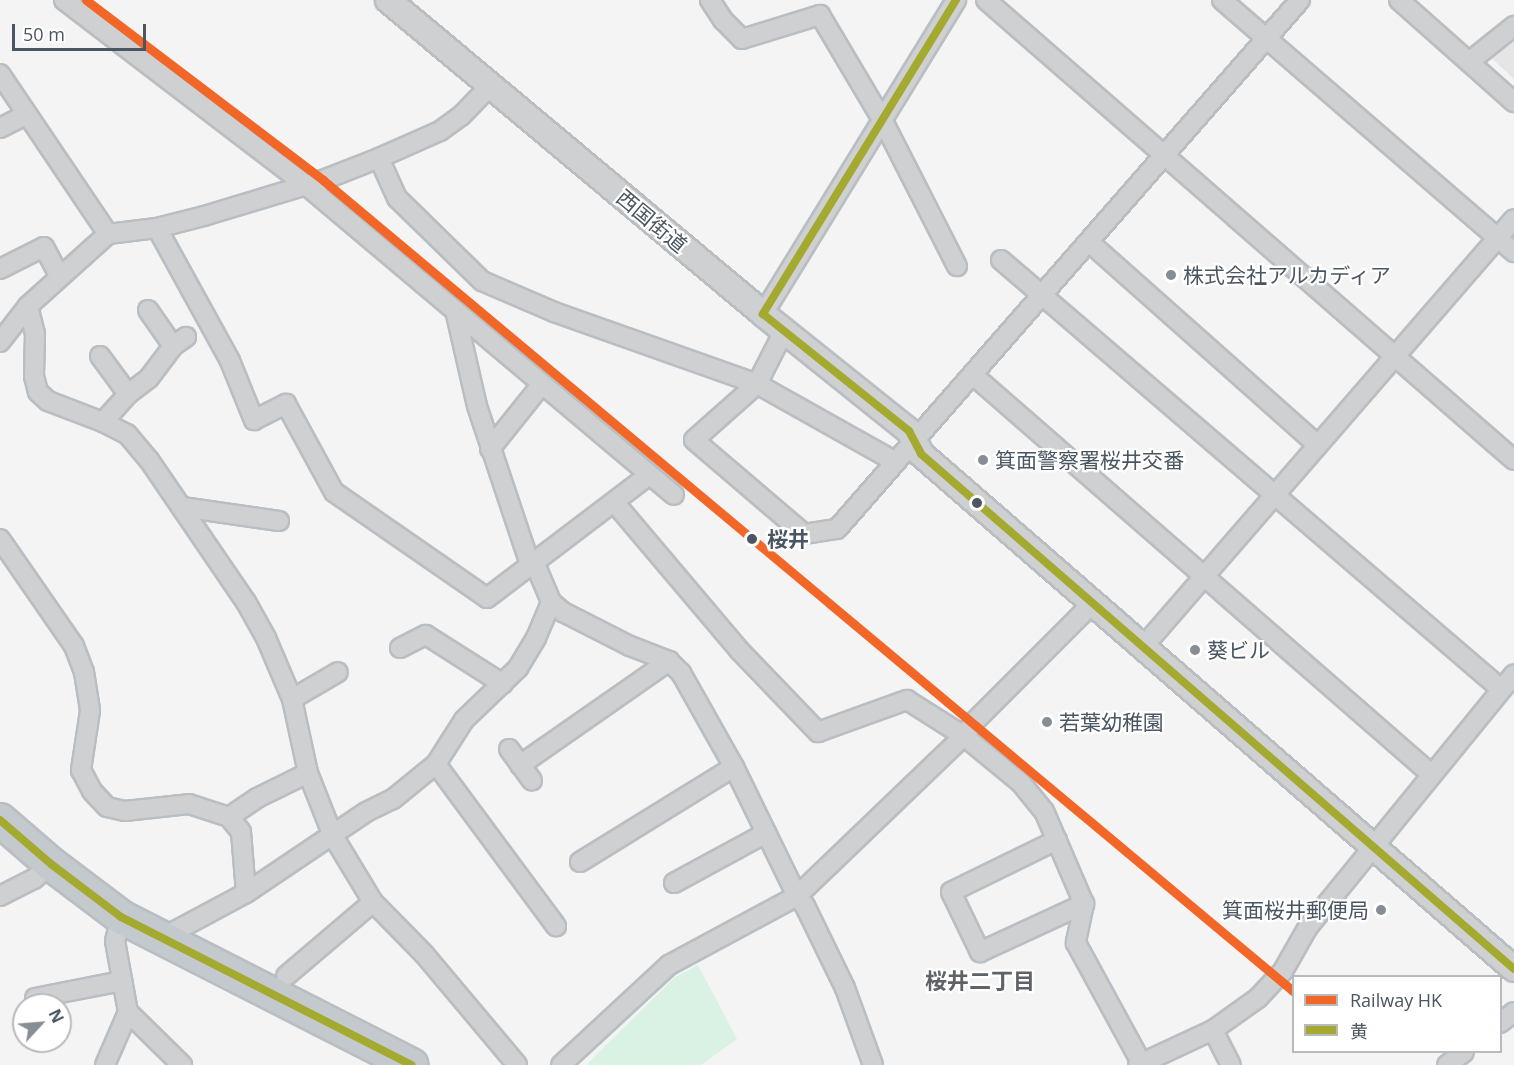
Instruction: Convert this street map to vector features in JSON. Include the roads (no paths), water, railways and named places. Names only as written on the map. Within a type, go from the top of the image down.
[{"type":"highway","points":[[0,820],[51,864],[121,917],[412,1065]]},
{"type":"street","points":[[64,0],[306,185],[674,495]]},
{"type":"street","name":"西国街道","points":[[388,0],[763,314],[909,431],[921,454],[1093,603]]},
{"type":"street","points":[[710,0],[723,20],[742,39],[820,15],[883,121],[957,266]]},
{"type":"street","points":[[763,314],[956,0]]},
{"type":"street","points":[[986,0],[1514,460]]},
{"type":"street","points":[[1222,0],[1514,252]]},
{"type":"street","points":[[784,331],[757,384],[693,440],[804,534],[837,529],[1268,40],[1300,0]]},
{"type":"street","points":[[1399,0],[1514,102]]},
{"type":"street","points":[[1469,62],[1514,26]]},
{"type":"street","points":[[0,74],[108,234]]},
{"type":"street","points":[[0,342],[28,306],[59,275],[108,234],[157,228],[306,185],[379,158],[440,131],[461,116],[490,86]]},
{"type":"street","points":[[0,128],[27,114]]},
{"type":"street","points":[[379,158],[397,198],[482,281],[554,312],[757,384],[896,462]]},
{"type":"street","points":[[1143,647],[1514,219]]},
{"type":"street","points":[[157,228],[230,361],[254,420],[286,404],[334,492],[487,598],[649,475]]},
{"type":"street","points":[[1089,243],[1318,445]]},
{"type":"street","points":[[0,268],[44,247],[59,275]]},
{"type":"street","points":[[1002,260],[1501,689]]},
{"type":"street","points":[[28,306],[35,334],[34,376],[38,392],[48,401],[103,422],[126,434],[149,460],[246,602],[266,638],[292,699],[308,773],[333,836],[373,902],[424,954],[517,1065]]},
{"type":"street","points":[[103,422],[128,394],[149,378],[180,341],[148,310]]},
{"type":"street","points":[[455,310],[477,406],[490,449],[530,564],[538,571],[551,602],[564,612],[630,646],[669,661],[681,673],[734,767],[796,896],[805,906],[845,988],[873,1065]]},
{"type":"street","points":[[100,356],[128,394]]},
{"type":"street","points":[[973,375],[1431,774]]},
{"type":"street","points":[[490,449],[542,384]]},
{"type":"street","points":[[614,502],[739,650],[818,732],[907,700],[964,736],[1021,783],[1044,811],[1084,904],[1076,943],[1140,1064],[1213,1030],[1258,998],[1276,978],[1308,927],[1514,674]]},
{"type":"street","points":[[182,507],[279,520]]},
{"type":"street","points":[[0,539],[42,603],[74,646],[84,672],[90,711],[81,770],[92,791],[107,807],[125,811],[189,804],[229,818],[241,832],[246,893]]},
{"type":"street","points":[[162,938],[246,893],[366,812],[393,799],[436,764],[464,720],[518,668],[536,638],[551,602]]},
{"type":"street","points":[[561,1065],[669,965],[796,896],[964,736],[973,723],[1093,603],[1372,849],[1514,969]]},
{"type":"street","points":[[400,648],[426,635],[502,684]]},
{"type":"street","points":[[520,765],[669,661]]},
{"type":"street","points":[[292,699],[338,672]]},
{"type":"street","points":[[509,749],[532,781]]},
{"type":"street","points":[[436,764],[556,926]]},
{"type":"street","points":[[580,862],[734,767]]},
{"type":"street","points":[[229,818],[257,798],[308,773]]},
{"type":"street","points":[[674,883],[766,833]]},
{"type":"street","points":[[1057,840],[951,892],[980,952],[1084,904]]},
{"type":"street","points":[[0,896],[34,879],[51,864]]},
{"type":"street","points":[[286,976],[373,902]]},
{"type":"street","points":[[105,1065],[128,1012],[115,941],[121,917]]},
{"type":"street","points":[[61,993],[122,981]]},
{"type":"street","points":[[128,1012],[182,1065]]},
{"type":"street","points":[[1502,1021],[1514,1012]]},
{"type":"street","points":[[1213,1030],[1231,1065]]},
{"type":"street","points":[[1447,1065],[1463,1053]]},
{"type":"rail line","name":"HK","points":[[86,0],[323,180],[1292,990]]},
{"type":"place","name":"株式会社アルカディア","points":[[1171,275]]},
{"type":"place","name":"箕面警察署桜井交番","points":[[983,460]]},
{"type":"place","name":"桜井","points":[[752,539]]},
{"type":"place","name":"葵ビル","points":[[1195,650]]},
{"type":"place","name":"若葉幼稚園","points":[[1047,722]]},
{"type":"place","name":"箕面桜井郵便局","points":[[1381,910]]},
{"type":"district","name":"桜井二丁目","points":[[980,981]]}]
